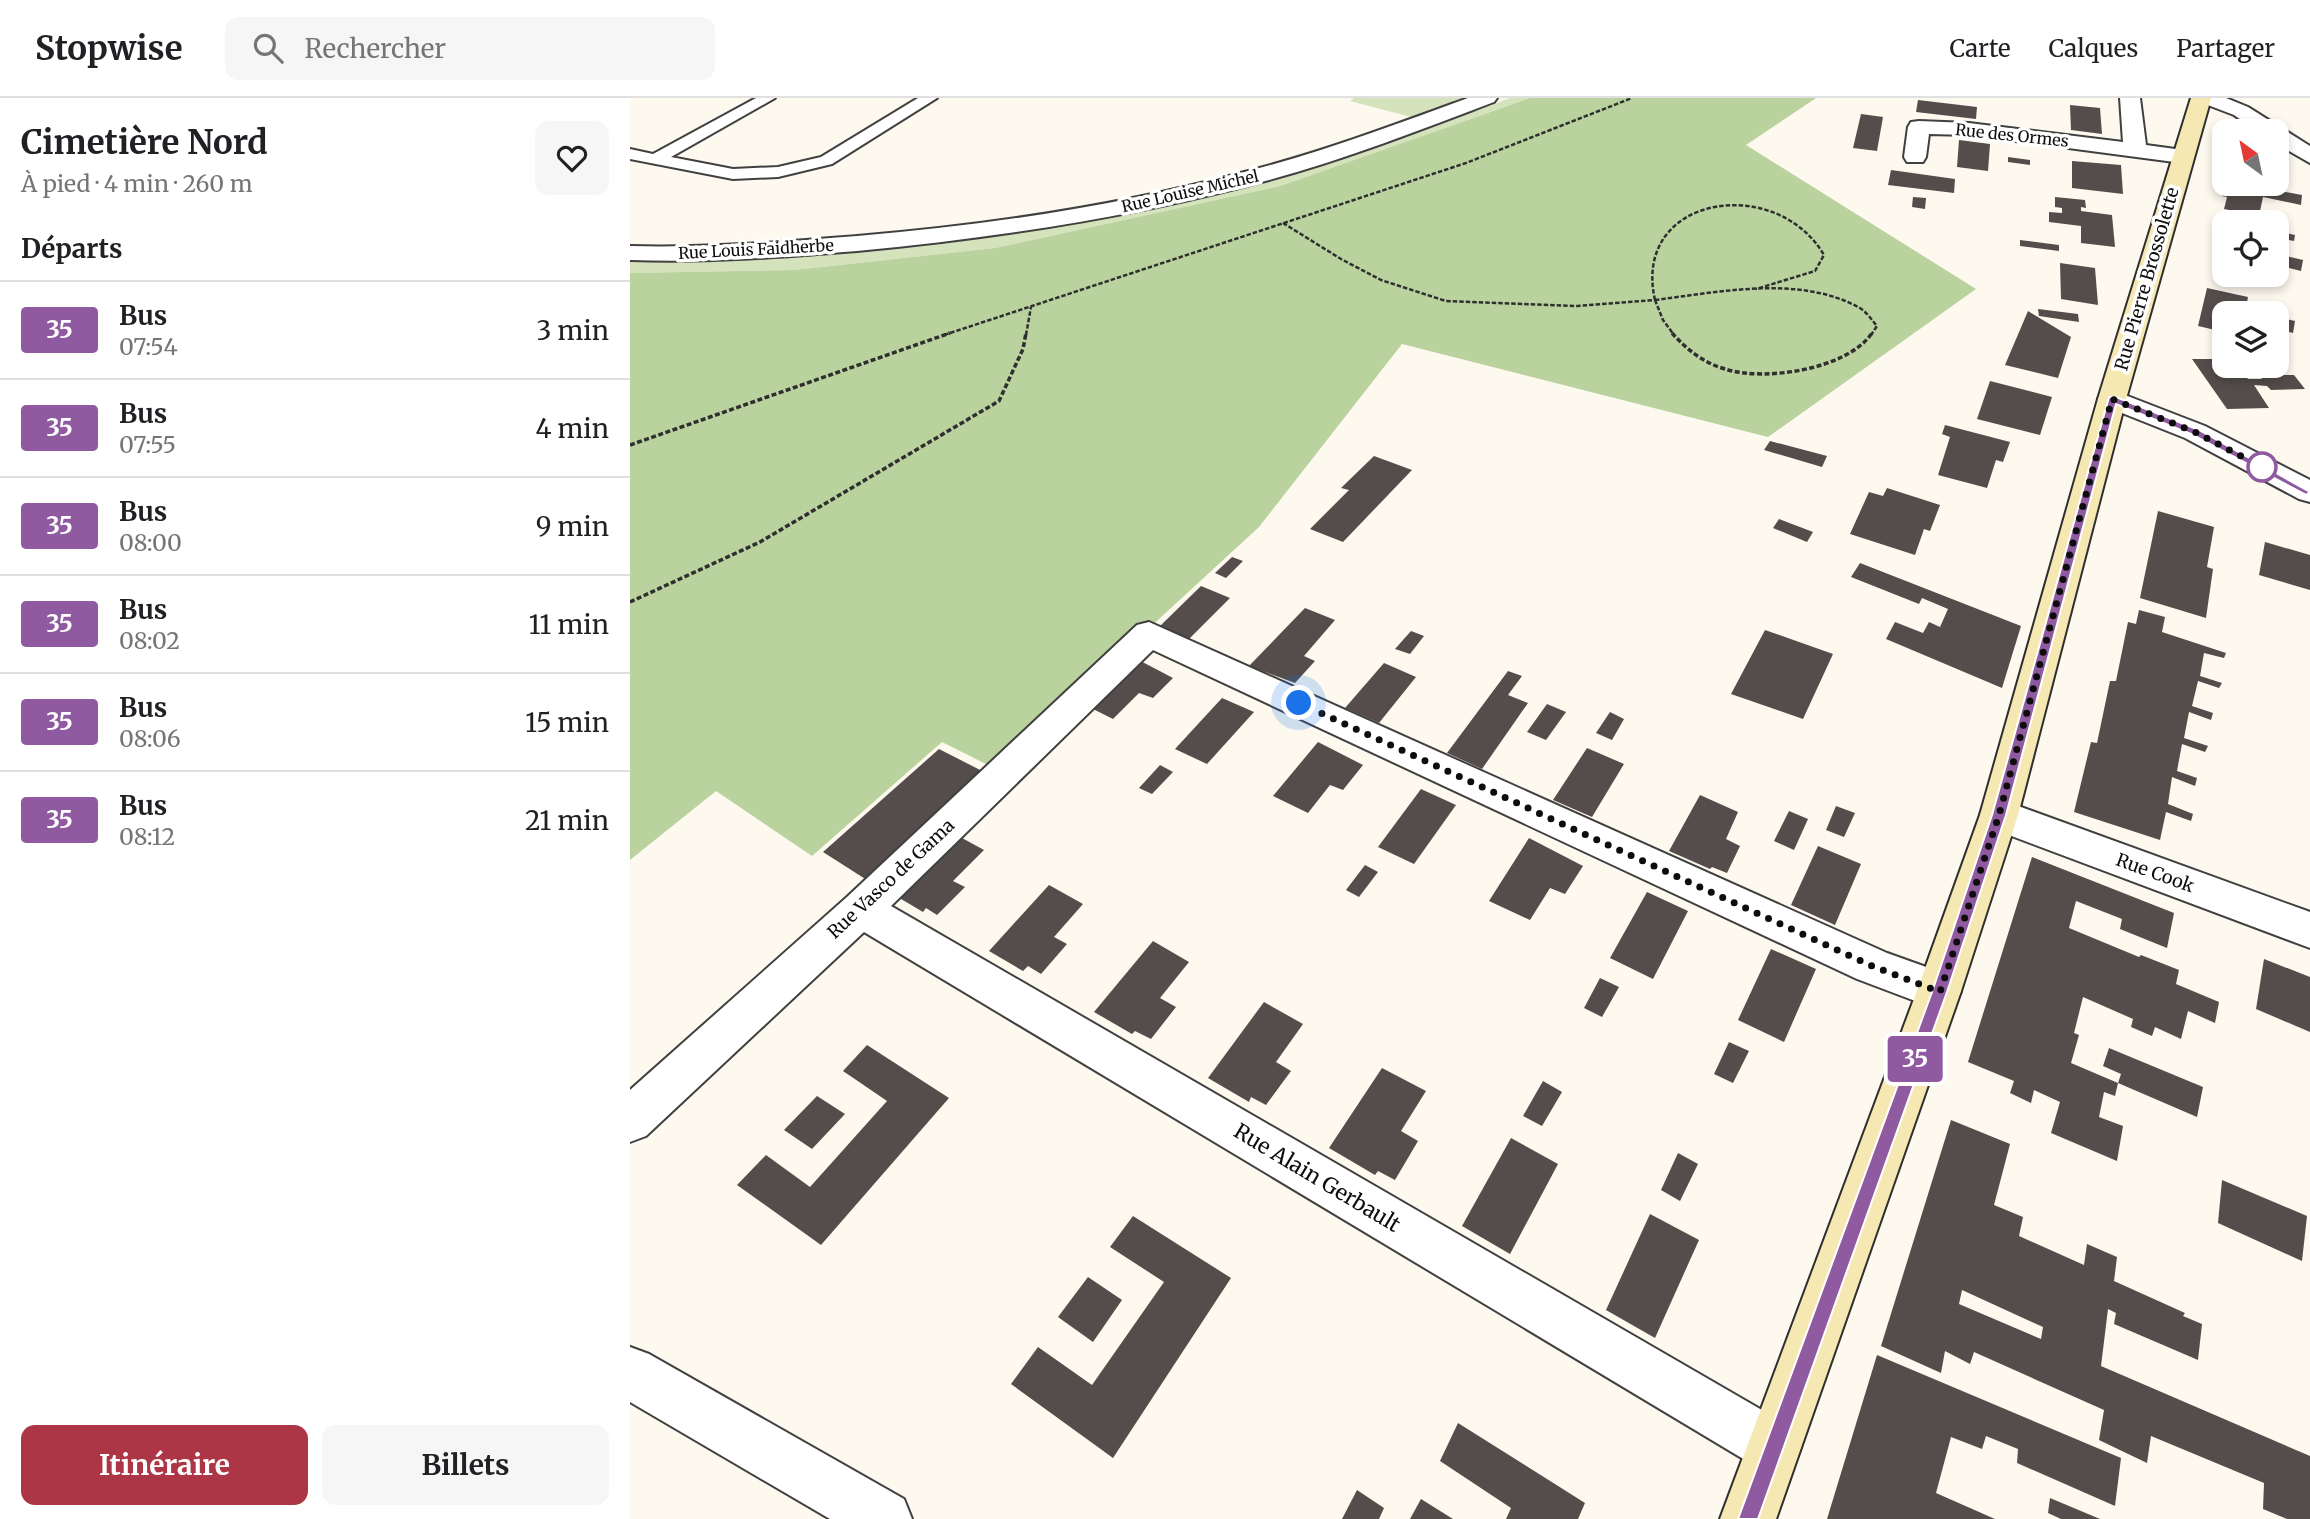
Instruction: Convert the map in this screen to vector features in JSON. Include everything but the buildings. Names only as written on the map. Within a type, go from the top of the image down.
[{"type":"street","name":"Rue Louise Michel","points":[[883,242],[973,232],[1173,197],[1331,154],[1487,98]]},
{"type":"street","points":[[2130,98],[2135,150],[2182,156]]},
{"type":"street","name":"Rue Pierre Brossolette","points":[[1748,1519],[1940,992],[1999,815],[2112,399],[2201,98]]},
{"type":"street","points":[[2207,98],[2241,111],[2253,119]]},
{"type":"street","name":"Rue des Ormes","points":[[1915,157],[1919,127],[1969,129],[2135,150]]},
{"type":"street","points":[[2289,143],[2310,156]]},
{"type":"street","name":"Rue Louis Faidherbe","points":[[630,253],[780,250],[883,242]]},
{"type":"street","points":[[2112,399],[2195,432],[2310,492]]},
{"type":"street","name":"Rue Vasco de Gama","points":[[630,1120],[861,909],[1149,634],[1872,966],[1940,992]]},
{"type":"street","name":"Rue Cook","points":[[1999,815],[2310,930]]},
{"type":"street","name":"Rue Alain Gerbault","points":[[861,909],[1774,1447]]},
{"type":"street","points":[[630,1373],[884,1519]]},
{"type":"lane","points":[[653,160],[768,98]]},
{"type":"lane","points":[[630,154],[733,174],[778,172],[826,161],[929,98]]},
{"type":"path","points":[[630,445],[1031,307],[1466,163],[1632,98]]},
{"type":"path","points":[[1283,223],[1321,248],[1391,285],[1447,301],[1537,306],[1656,300],[1756,289],[1822,293],[1860,308],[1877,326],[1863,345],[1824,365],[1786,374],[1727,370],[1686,351],[1667,328],[1656,300],[1652,271],[1661,247],[1674,228],[1694,213],[1720,204],[1749,204],[1786,218],[1814,235],[1824,255],[1815,271],[1756,289]]},
{"type":"path","points":[[630,602],[760,542],[999,401],[1023,349],[1031,307]]},
{"type":"green space","points":[[1354,98],[1463,98],[1411,117],[1350,101]]},
{"type":"green space","points":[[1510,98],[1530,98],[1280,186],[995,248],[794,270],[630,273],[630,262],[768,258],[908,247],[1012,233],[1160,206],[1282,177],[1377,147]]},
{"type":"green space","points":[[1530,98],[1816,98],[1746,145],[1976,289],[1768,437],[1402,344],[1259,527],[996,769],[942,742],[812,856],[716,791],[630,860],[630,273],[794,270],[995,248],[1280,186]]},
{"type":"bus line","name":"35","points":[[1748,1519],[1940,992],[1999,815],[2112,399],[2195,432],[2310,492]]},
{"type":"route","points":[[1299,703],[1872,966],[1940,992],[1999,815],[2112,399],[2195,432],[2262,467]]}]
